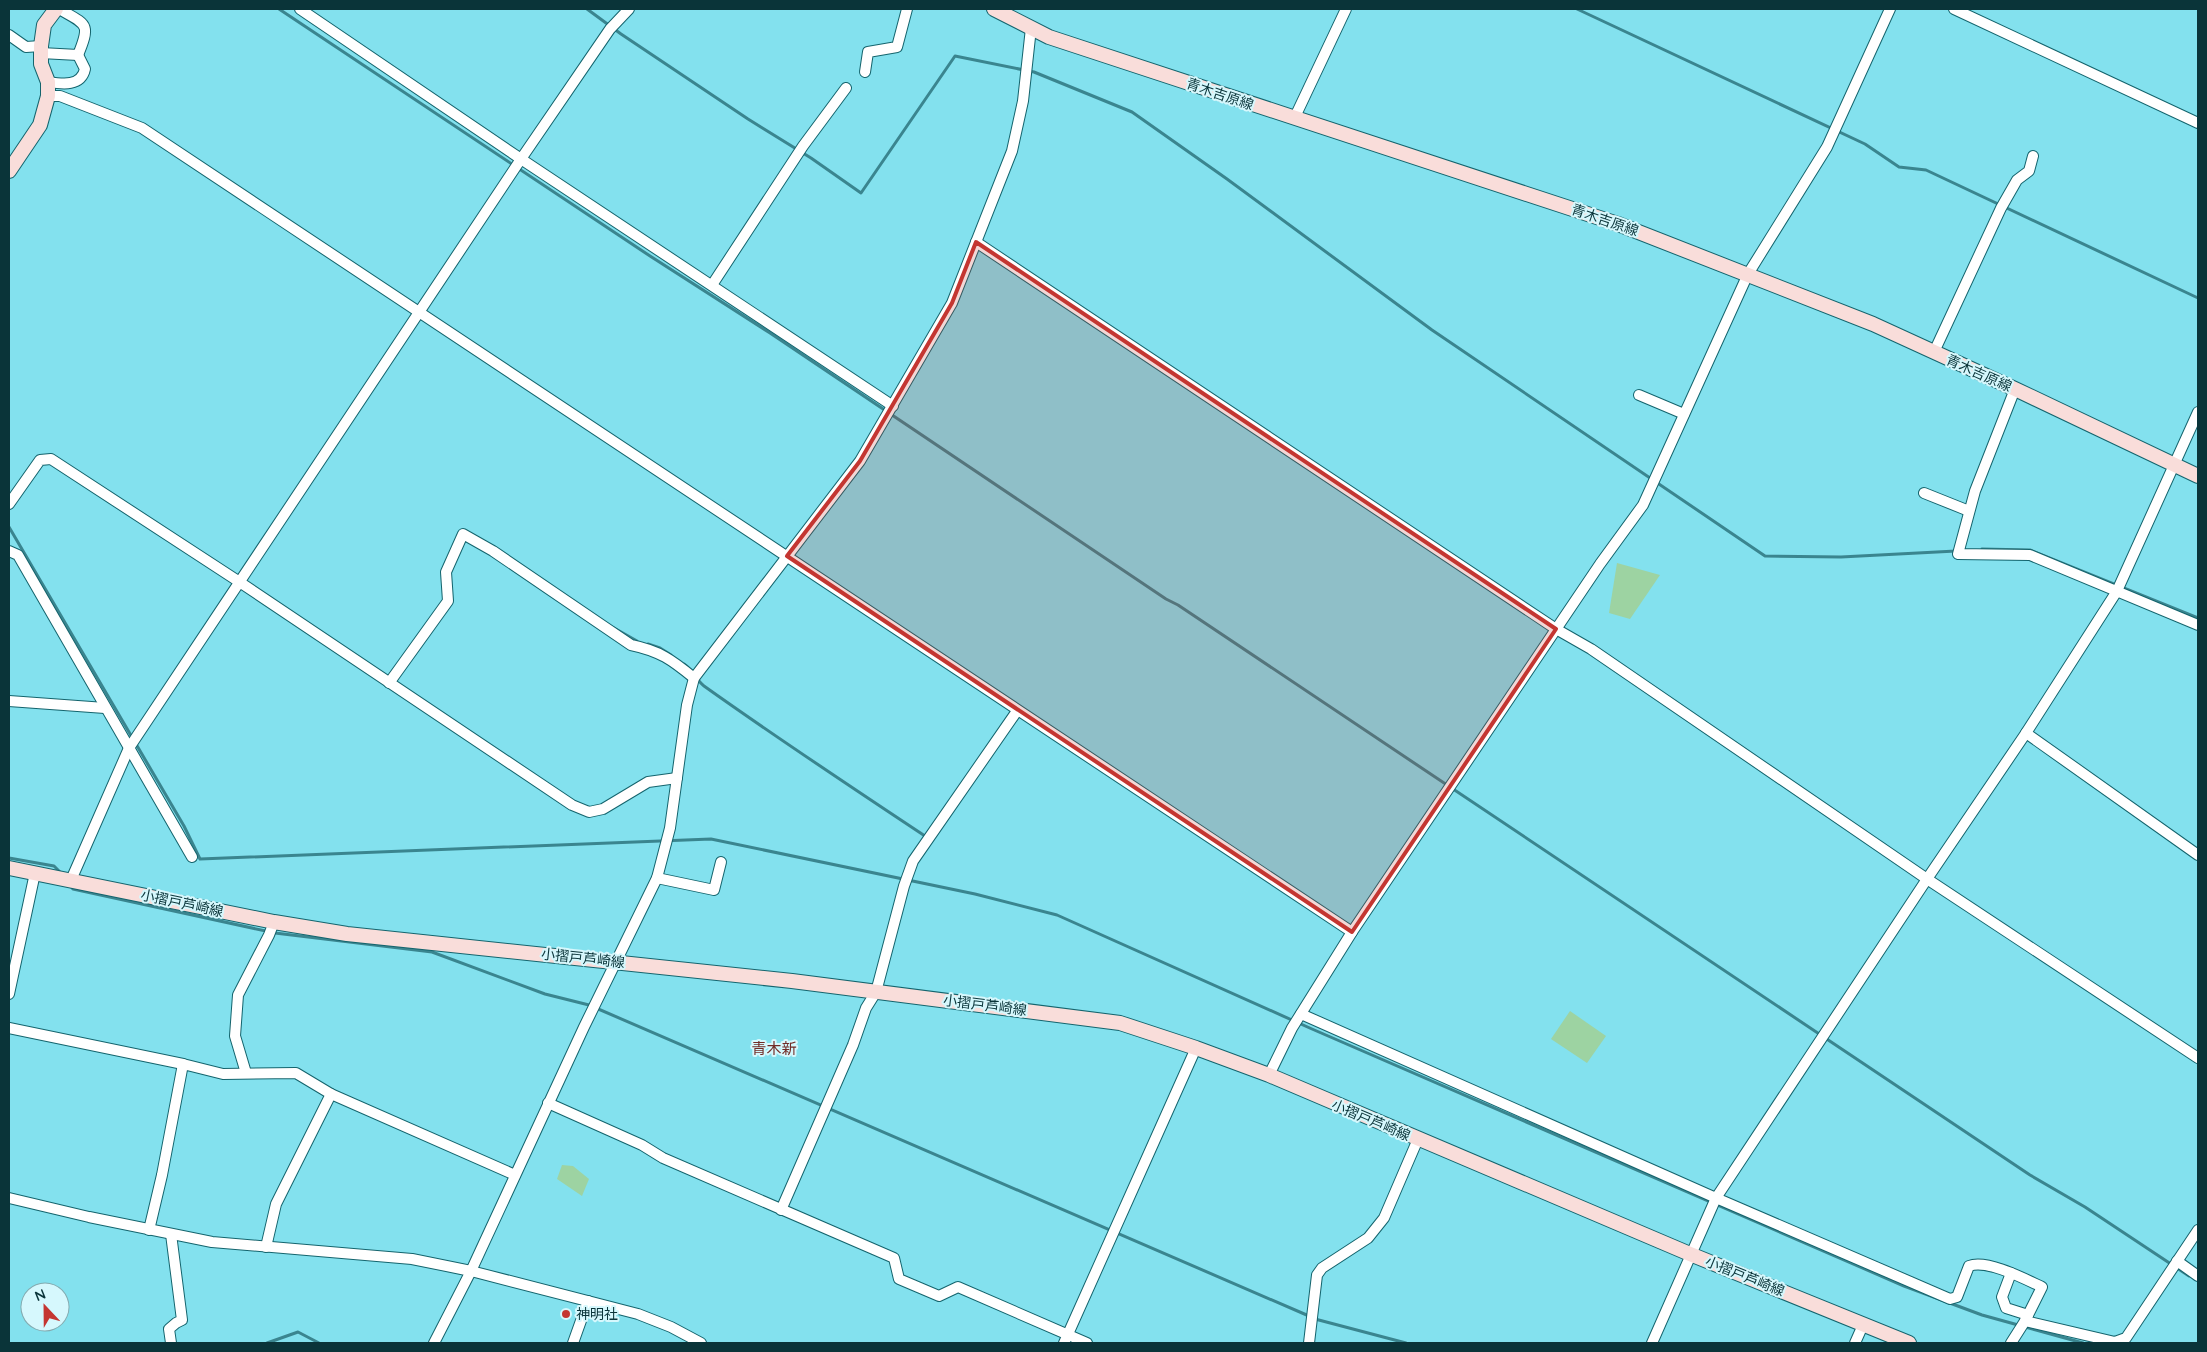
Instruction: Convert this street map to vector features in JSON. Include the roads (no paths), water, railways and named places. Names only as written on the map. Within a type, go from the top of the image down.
[{"type":"main road","points":[[9,171],[40,124],[48,96],[48,82],[41,64],[44,25],[58,9]]},
{"type":"main road","name":"青木吉原線","points":[[994,9],[1049,37],[1618,224],[1748,274],[1873,324],[2198,476]]},
{"type":"main road","name":"小摺戸芦崎線","points":[[9,868],[274,922],[347,934],[616,961],[1120,1023],[1269,1075],[1690,1254],[1908,1343]]},
{"type":"street","points":[[58,9],[82,22],[86,29],[86,36],[78,54]]},
{"type":"street","points":[[300,9],[520,159],[893,406]]},
{"type":"street","points":[[70,880],[129,748],[238,581],[520,159],[610,29],[629,9]]},
{"type":"street","points":[[865,72],[868,52],[897,47],[907,9]]},
{"type":"street","points":[[1294,119],[1346,9]]},
{"type":"street","points":[[1269,1075],[1301,1014],[1352,932],[1556,629],[1643,505],[1748,274],[1827,147],[1890,9]]},
{"type":"street","points":[[1954,9],[2198,124]]},
{"type":"street","points":[[434,1343],[471,1271],[514,1175],[656,878],[670,828],[687,704],[694,678],[860,461],[952,303],[1012,151],[1023,102],[1031,28]]},
{"type":"street","points":[[9,35],[26,46],[41,50],[78,54]]},
{"type":"street","points":[[48,82],[68,85],[78,80],[86,69],[78,54]]},
{"type":"street","points":[[712,285],[803,146],[846,88]]},
{"type":"street","points":[[48,96],[60,96],[142,128],[1352,932]]},
{"type":"street","points":[[1934,352],[2001,208],[2017,180],[2029,171],[2033,156]]},
{"type":"street","points":[[976,242],[1556,629],[1607,660],[1927,879],[2198,1058]]},
{"type":"street","points":[[2015,389],[1975,490],[1958,554],[2030,555],[2198,624]]},
{"type":"street","points":[[1639,396],[1684,414]]},
{"type":"street","points":[[1652,1343],[1716,1198],[2026,733],[2117,591],[2198,412]]},
{"type":"street","points":[[9,504],[40,460],[51,459],[238,581],[572,805],[589,812],[603,809],[648,782],[677,778]]},
{"type":"street","points":[[1924,493],[1969,512]]},
{"type":"street","points":[[389,683],[448,601],[446,572],[463,534],[493,551],[631,645],[650,649],[668,657],[694,678]]},
{"type":"street","points":[[9,551],[18,555],[192,857]]},
{"type":"street","points":[[9,701],[105,708]]},
{"type":"street","points":[[781,1210],[866,1008],[876,992],[904,886],[913,861],[1017,711]]},
{"type":"street","points":[[2026,733],[2198,855]]},
{"type":"street","points":[[656,878],[714,890],[721,862]]},
{"type":"street","points":[[9,994],[35,874]]},
{"type":"street","points":[[246,1073],[235,1036],[238,995],[274,922]]},
{"type":"street","points":[[1301,1014],[1716,1198],[1950,1299],[1957,1296],[1969,1266],[1976,1264],[2011,1273],[2042,1288],[2027,1318],[2011,1343]]},
{"type":"street","points":[[9,1028],[184,1064],[222,1074],[296,1073],[331,1094],[514,1175]]},
{"type":"street","points":[[1066,1339],[1196,1048]]},
{"type":"street","points":[[149,1230],[184,1064]]},
{"type":"street","points":[[266,1247],[276,1204],[331,1094]]},
{"type":"street","points":[[548,1103],[642,1146],[663,1158],[894,1258],[899,1279],[939,1296],[958,1287],[1066,1339],[1087,1343]]},
{"type":"street","points":[[1309,1343],[1317,1275],[1322,1268],[1368,1238],[1384,1218],[1418,1139]]},
{"type":"street","points":[[9,1198],[149,1230],[212,1242],[412,1260],[471,1271],[638,1314],[671,1327],[701,1343]]},
{"type":"street","points":[[2011,1273],[2002,1297],[2006,1308],[2027,1318],[2115,1342],[2126,1338],[2198,1230]]},
{"type":"street","points":[[171,1234],[182,1320],[176,1322],[170,1329],[171,1343]]},
{"type":"street","points":[[2177,1262],[2198,1276]]},
{"type":"street","points":[[573,1343],[588,1301]]},
{"type":"street","points":[[1855,1343],[1863,1325]]},
{"type":"waterway","points":[[279,9],[650,256],[770,333],[2030,1175],[2085,1207],[2189,1276]]},
{"type":"waterway","points":[[587,9],[621,34],[748,119],[811,158],[861,193],[955,56],[1034,72],[1132,112],[1227,179],[1432,330],[1765,556],[1841,557],[1956,551]]},
{"type":"waterway","points":[[1577,9],[1865,144],[1899,167],[1926,170],[2198,298]]},
{"type":"waterway","points":[[9,527],[184,826],[200,859],[711,839],[975,894],[1057,915],[1312,1029],[1904,1286],[1982,1315],[2083,1343]]},
{"type":"waterway","points":[[1982,549],[2030,550],[2198,618]]},
{"type":"waterway","points":[[614,628],[637,641]]},
{"type":"waterway","points":[[648,644],[660,648],[671,655]]},
{"type":"waterway","points":[[684,664],[704,686],[925,836]]},
{"type":"waterway","points":[[9,858],[54,866],[62,874]]},
{"type":"waterway","points":[[70,885],[73,889],[275,933],[432,952],[545,994],[589,1005],[1309,1316]]},
{"type":"waterway","points":[[1315,1319],[1406,1343]]},
{"type":"waterway","points":[[267,1343],[298,1332],[319,1343]]},
{"type":"place","name":"神明社","points":[[566,1314]]},
{"type":"district","name":"青木新","points":[[774,1049]]}]
